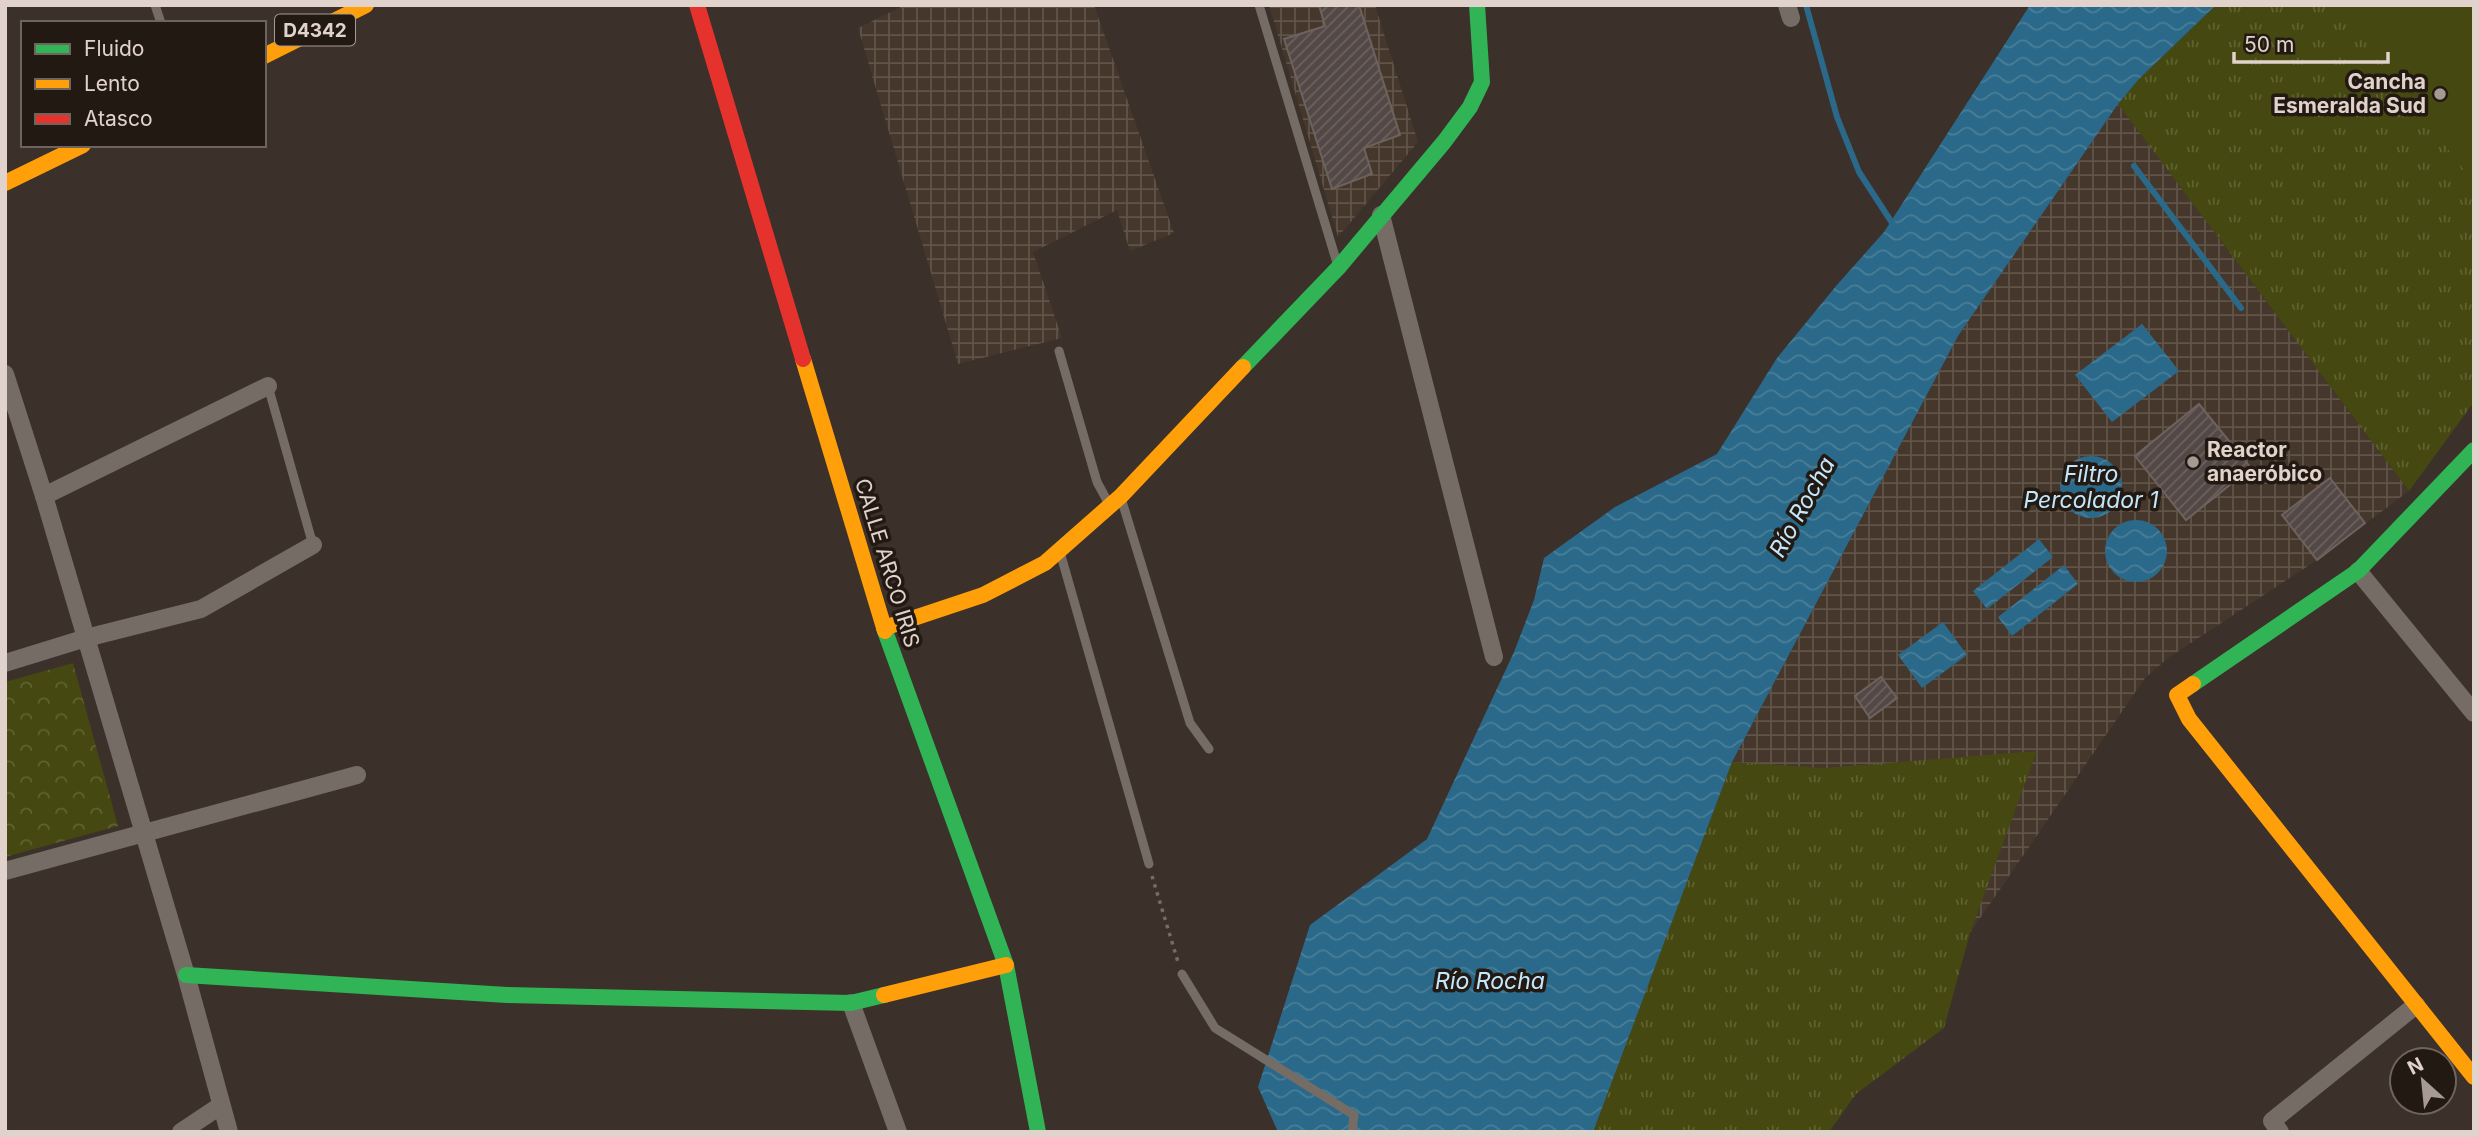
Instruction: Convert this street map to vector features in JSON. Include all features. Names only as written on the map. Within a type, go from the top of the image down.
[{"type":"street","name":"D4342","points":[[266,55],[366,5]]},
{"type":"street","name":"CALLE ARCO IRIS","points":[[697,5],[884,628],[1006,965],[1038,1132]]},
{"type":"street","points":[[884,628],[983,595],[1045,564],[1115,501],[1338,268],[1470,107],[1482,82],[1477,5]]},
{"type":"street","points":[[5,184],[79,147]]},
{"type":"street","points":[[1381,215],[1494,657]]},
{"type":"street","points":[[5,374],[44,496],[186,975],[229,1132]]},
{"type":"street","points":[[44,496],[268,386]]},
{"type":"street","points":[[2474,450],[2358,571],[2177,695],[2189,719],[2474,1077]]},
{"type":"street","points":[[5,663],[86,638],[201,609],[313,545]]},
{"type":"street","points":[[2358,571],[2474,713]]},
{"type":"street","points":[[5,871],[357,775]]},
{"type":"street","points":[[186,975],[507,995],[851,1003],[1006,965]]},
{"type":"street","points":[[851,1003],[898,1132]]},
{"type":"street","points":[[2280,1132],[2272,1121],[2416,1005]]},
{"type":"street","points":[[181,1132],[220,1106]]},
{"type":"lane","points":[[1259,5],[1338,268]]},
{"type":"lane","points":[[1059,352],[1097,482],[1115,501],[1190,723],[1209,749]]},
{"type":"lane","points":[[268,386],[313,545]]},
{"type":"lane","points":[[1060,550],[1149,864]]},
{"type":"lane","points":[[1182,974],[1215,1028],[1353,1115],[1352,1132]]},
{"type":"path","points":[[1149,864],[1182,974]]},
{"type":"shaded area","points":[[905,5],[1094,5],[1174,233],[1130,251],[1117,210],[1033,252],[1062,338],[958,364],[858,28]]},
{"type":"shaded area","points":[[1269,5],[1375,5],[1418,142],[1338,237]]},
{"type":"shaded area","points":[[2118,104],[2409,491],[2317,560],[2168,658],[2145,678],[1970,933],[1828,1132],[1593,1132],[1732,762],[1958,336]]},
{"type":"green space","points":[[2216,5],[2474,5],[2474,402],[2409,491],[2118,104],[2139,79]]},
{"type":"green space","name":"Cancha Esmeralda Sud","points":[[2337,5],[2474,5],[2474,183]]},
{"type":"green space","points":[[73,663],[118,826],[5,857],[5,682]]},
{"type":"green space","points":[[2037,751],[1970,933],[1944,1028],[1856,1094],[1829,1132],[1593,1132],[1732,762],[1825,768]]},
{"type":"water","name":"Río Rocha","points":[[2030,5],[2216,5],[2139,79],[2118,104],[1958,336],[1732,762],[1593,1132],[1278,1132],[1258,1087],[1310,925],[1427,839],[1514,652],[1534,600],[1544,558],[1615,507],[1717,454],[1777,358],[1884,232]]},
{"type":"water","points":[[2142,324],[2179,371],[2112,422],[2075,375]]},
{"type":"water","name":"Filtro Percolador 1","points":[[2085,456],[2097,456],[2113,465],[2120,475],[2120,499],[2113,509],[2097,518],[2085,518],[2074,513],[2065,504],[2060,493],[2060,481],[2065,470],[2074,461]]},
{"type":"water","points":[[2130,520],[2142,520],[2158,529],[2165,539],[2165,563],[2158,573],[2142,582],[2130,582],[2119,577],[2110,568],[2105,557],[2105,545],[2110,534],[2119,525]]},
{"type":"water","points":[[2039,539],[2053,557],[1987,609],[1973,591]]},
{"type":"water","points":[[2064,565],[2078,584],[2012,636],[1998,617]]},
{"type":"water","points":[[1943,622],[1967,655],[1922,688],[1898,655]]},
{"type":"building","points":[[1319,5],[1359,5],[1400,135],[1364,148],[1372,174],[1332,189],[1284,39],[1325,26]]},
{"type":"building","name":"Reactor anaeróbico","points":[[2199,404],[2251,468],[2186,520],[2135,456]]},
{"type":"building","points":[[2330,478],[2365,523],[2317,560],[2282,515]]},
{"type":"building","points":[[1881,677],[1897,698],[1870,718],[1855,696]]},
{"type":"waterway","points":[[1806,5],[1837,117],[1859,172],[1896,229]]},
{"type":"waterway","points":[[2134,166],[2241,308]]},
{"type":"traffic: fast","points":[[1243,367],[1338,268],[1470,107],[1482,82],[1477,5]]},
{"type":"traffic: fast","points":[[2193,684],[2358,571],[2474,450]]},
{"type":"traffic: fast","points":[[885,631],[1006,965],[1038,1132]]},
{"type":"traffic: fast","points":[[186,975],[507,995],[851,1003],[884,995]]},
{"type":"traffic: slow","points":[[266,55],[366,5]]},
{"type":"traffic: slow","points":[[5,183],[79,147]]},
{"type":"traffic: slow","points":[[803,359],[885,631]]},
{"type":"traffic: slow","points":[[884,628],[983,595],[1045,563],[1121,496],[1243,367]]},
{"type":"traffic: slow","points":[[2193,684],[2177,695],[2189,719],[2474,1077]]},
{"type":"traffic: slow","points":[[884,995],[1006,965]]},
{"type":"traffic: jam","points":[[697,5],[803,359]]},
{"type":"place","name":"Cancha Esmeralda Sud","points":[[2440,94]]},
{"type":"place","name":"Reactor anaeróbico","points":[[2193,462]]}]
